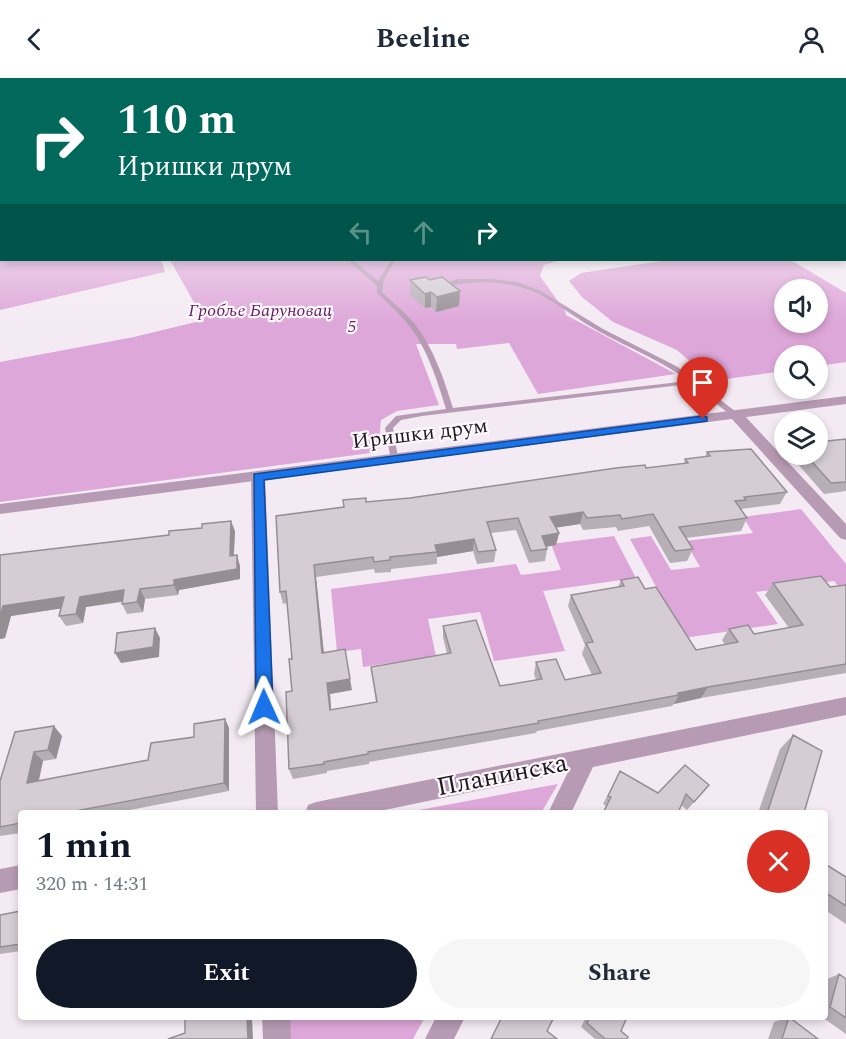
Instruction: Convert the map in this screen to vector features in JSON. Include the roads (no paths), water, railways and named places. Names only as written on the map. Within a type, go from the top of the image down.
[{"type":"street","name":"Иришки друм","points":[[0,509],[846,400]]},
{"type":"street","points":[[736,415],[846,534]]},
{"type":"street","points":[[258,477],[267,810]]},
{"type":"street","name":"Планинска","points":[[331,810],[846,706]]},
{"type":"street","name":"Планинска","points":[[560,810],[583,765],[583,759]]},
{"type":"street","points":[[0,881],[18,878]]},
{"type":"street","points":[[276,1020],[277,1039]]},
{"type":"street","points":[[439,1039],[449,1020]]},
{"type":"lane","points":[[351,261],[379,285]]},
{"type":"lane","points":[[392,261],[379,285],[379,292],[410,322],[419,335],[450,410]]},
{"type":"lane","points":[[434,287],[458,281],[480,280],[527,287],[549,296],[601,330],[674,367],[736,415]]},
{"type":"lane","points":[[394,458],[390,438],[391,423],[408,416],[681,382],[697,383]]},
{"type":"park label","name":"Гробље Баруновац","points":[[260,310]]},
{"type":"park label","name":"5","points":[[352,326]]}]
